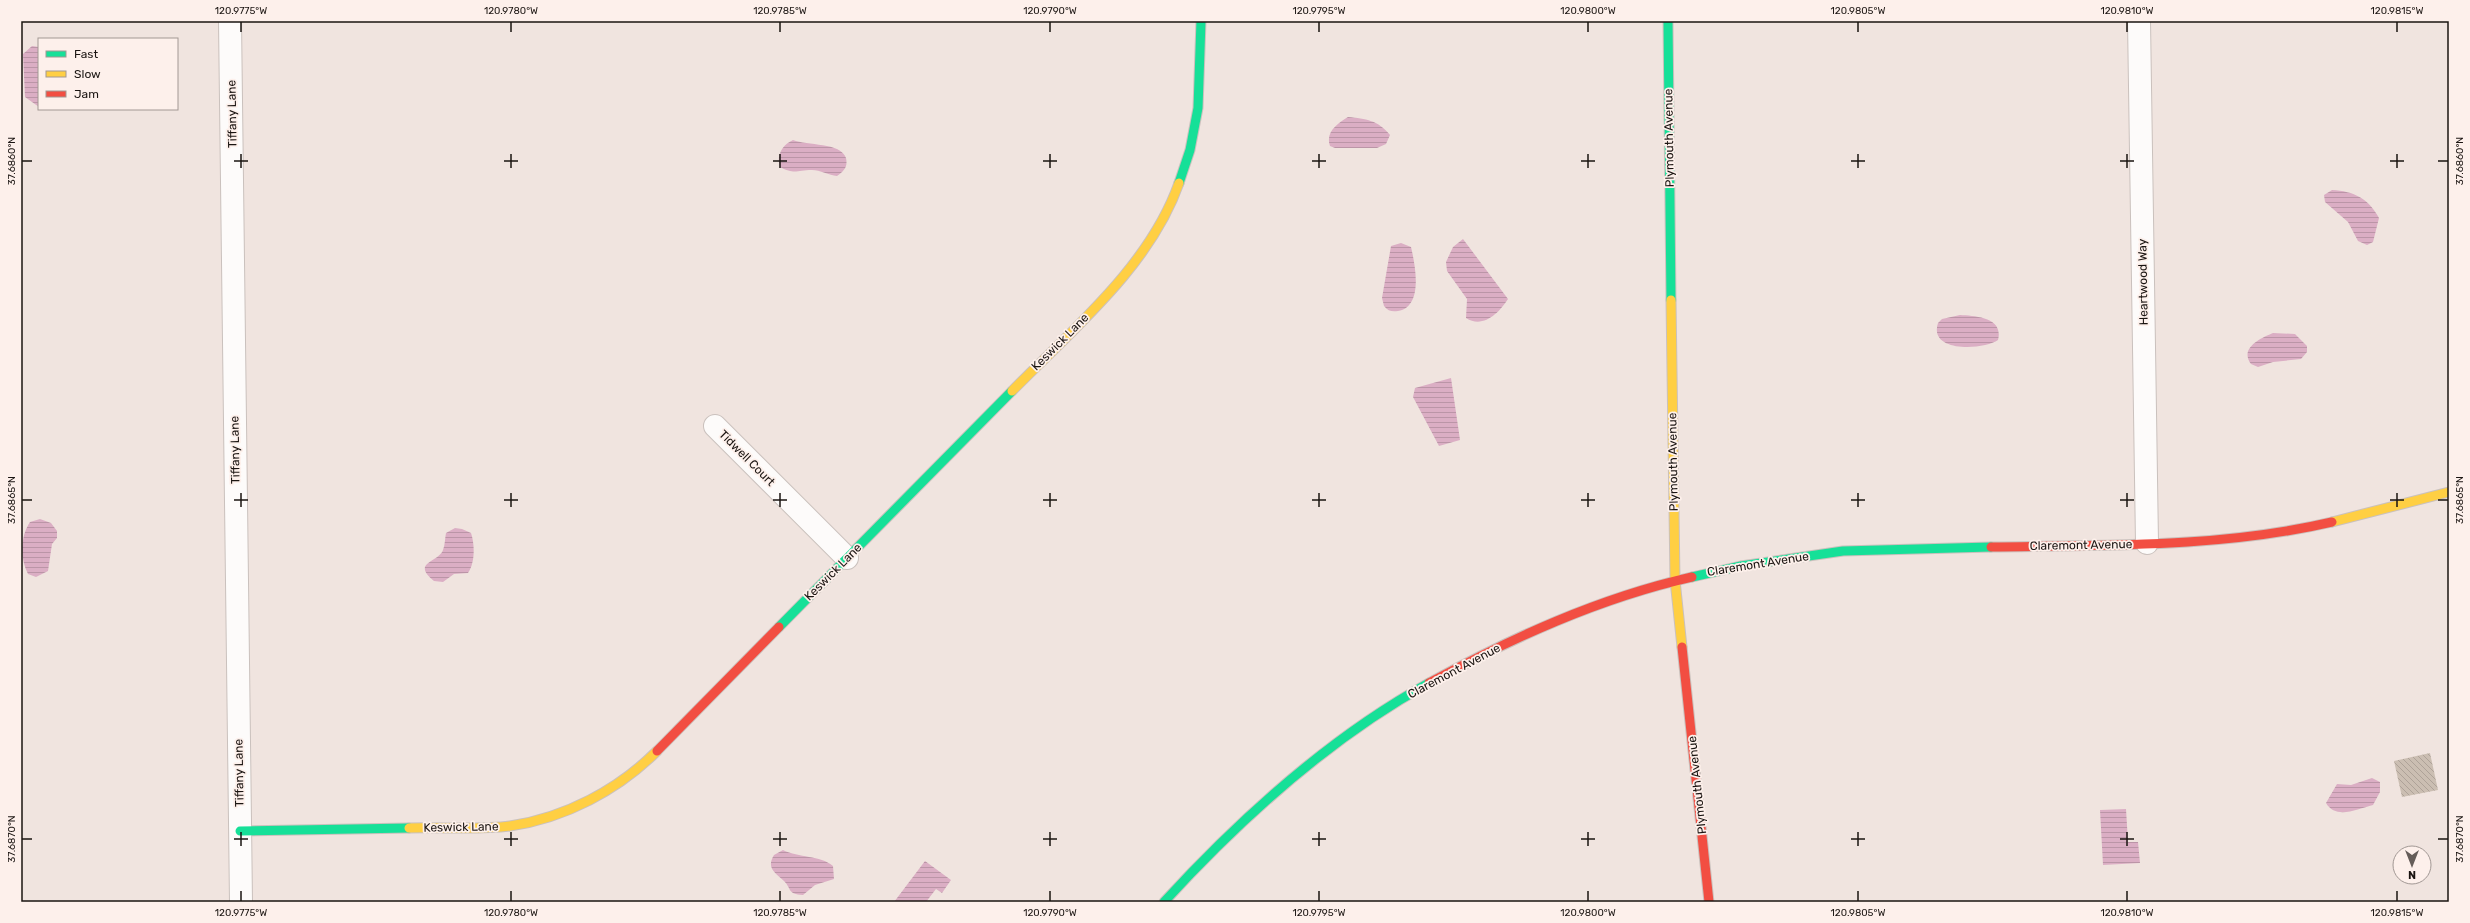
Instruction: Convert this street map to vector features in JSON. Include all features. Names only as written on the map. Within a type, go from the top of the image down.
[{"type":"street","name":"Tiffany Lane","points":[[230,21],[241,902]]},
{"type":"street","name":"Keswick Lane","points":[[240,831],[509,826],[557,815],[601,794],[642,766],[1090,312],[1141,256],[1171,205],[1190,150],[1198,108],[1201,21]]},
{"type":"street","name":"Plymouth Avenue","points":[[1668,21],[1675,580],[1709,902]]},
{"type":"street","name":"Heartwood Way","points":[[2139,21],[2147,543]]},
{"type":"street","name":"Tidwell Court","points":[[714,426],[847,558]]},
{"type":"street","name":"Claremont Avenue","points":[[1164,902],[1210,851],[1286,782],[1377,714],[1469,660],[1564,617],[1675,580],[1751,563],[1855,550],[2147,543],[2241,538],[2343,522],[2449,492]]},
{"type":"shaded area","points":[[32,46],[38,47],[38,106],[25,97],[23,54]]},
{"type":"shaded area","points":[[1348,117],[1371,121],[1381,126],[1390,135],[1386,144],[1377,148],[1335,148],[1330,146],[1329,136],[1333,128]]},
{"type":"shaded area","points":[[793,140],[838,149],[846,158],[845,168],[837,176],[815,170],[796,172],[789,171],[780,167],[779,155],[783,148]]},
{"type":"shaded area","points":[[2332,190],[2354,194],[2366,201],[2375,211],[2379,218],[2373,242],[2367,245],[2358,241],[2348,222],[2325,202],[2324,195]]},
{"type":"shaded area","points":[[1463,239],[1508,299],[1495,314],[1484,321],[1472,321],[1466,318],[1467,299],[1447,271],[1446,262],[1453,247]]},
{"type":"shaded area","points":[[1401,243],[1411,247],[1416,274],[1415,293],[1412,302],[1406,308],[1398,311],[1392,311],[1384,306],[1382,298],[1391,246]]},
{"type":"shaded area","points":[[1960,315],[1980,317],[1993,322],[1999,332],[1998,340],[1981,346],[1970,347],[1949,344],[1941,340],[1937,333],[1938,323],[1942,319]]},
{"type":"shaded area","points":[[2273,333],[2295,334],[2307,346],[2307,352],[2301,359],[2273,362],[2258,367],[2251,364],[2248,358],[2250,348],[2253,344]]},
{"type":"shaded area","points":[[1451,378],[1460,440],[1439,446],[1413,397],[1415,388]]},
{"type":"shaded area","points":[[40,519],[51,523],[57,531],[57,538],[52,544],[48,571],[36,577],[28,574],[25,568],[22,548],[24,534],[30,522]]},
{"type":"shaded area","points":[[455,528],[471,533],[474,554],[472,564],[468,573],[454,574],[443,582],[434,581],[425,570],[425,566],[440,554],[444,548],[446,533]]},
{"type":"shaded area","points":[[2372,778],[2380,782],[2380,792],[2373,805],[2354,811],[2341,812],[2330,808],[2326,803],[2337,784],[2351,785]]},
{"type":"shaded area","points":[[2126,809],[2128,842],[2138,842],[2140,863],[2103,865],[2100,810]]},
{"type":"shaded area","points":[[783,850],[789,853],[828,862],[833,866],[834,879],[815,885],[803,895],[794,894],[771,867],[774,855]]},
{"type":"shaded area","points":[[925,861],[951,880],[942,893],[936,889],[926,902],[894,902]]},
{"type":"building","points":[[2430,753],[2438,790],[2402,797],[2394,761]]},
{"type":"traffic: fast","points":[[1179,183],[1190,150],[1198,108],[1201,21]]},
{"type":"traffic: fast","points":[[1668,21],[1671,300]]},
{"type":"traffic: fast","points":[[779,627],[1012,391]]},
{"type":"traffic: fast","points":[[1692,577],[1741,566],[1843,551],[1991,547]]},
{"type":"traffic: fast","points":[[1164,902],[1224,840],[1255,810],[1288,782],[1356,729],[1429,683]]},
{"type":"traffic: fast","points":[[240,831],[409,828]]},
{"type":"traffic: slow","points":[[1012,391],[1084,320],[1129,269],[1149,242],[1166,213],[1179,183]]},
{"type":"traffic: slow","points":[[1671,300],[1675,580],[1682,647]]},
{"type":"traffic: slow","points":[[2332,522],[2449,492]]},
{"type":"traffic: slow","points":[[409,828],[473,828],[510,826],[551,816],[590,800],[608,790],[642,765],[657,751]]},
{"type":"traffic: jam","points":[[1991,547],[2162,544],[2205,541],[2248,537],[2332,522]]},
{"type":"traffic: jam","points":[[1429,683],[1492,650],[1557,621],[1623,596],[1692,577]]},
{"type":"traffic: jam","points":[[657,751],[779,627]]},
{"type":"traffic: jam","points":[[1682,647],[1709,902]]}]
